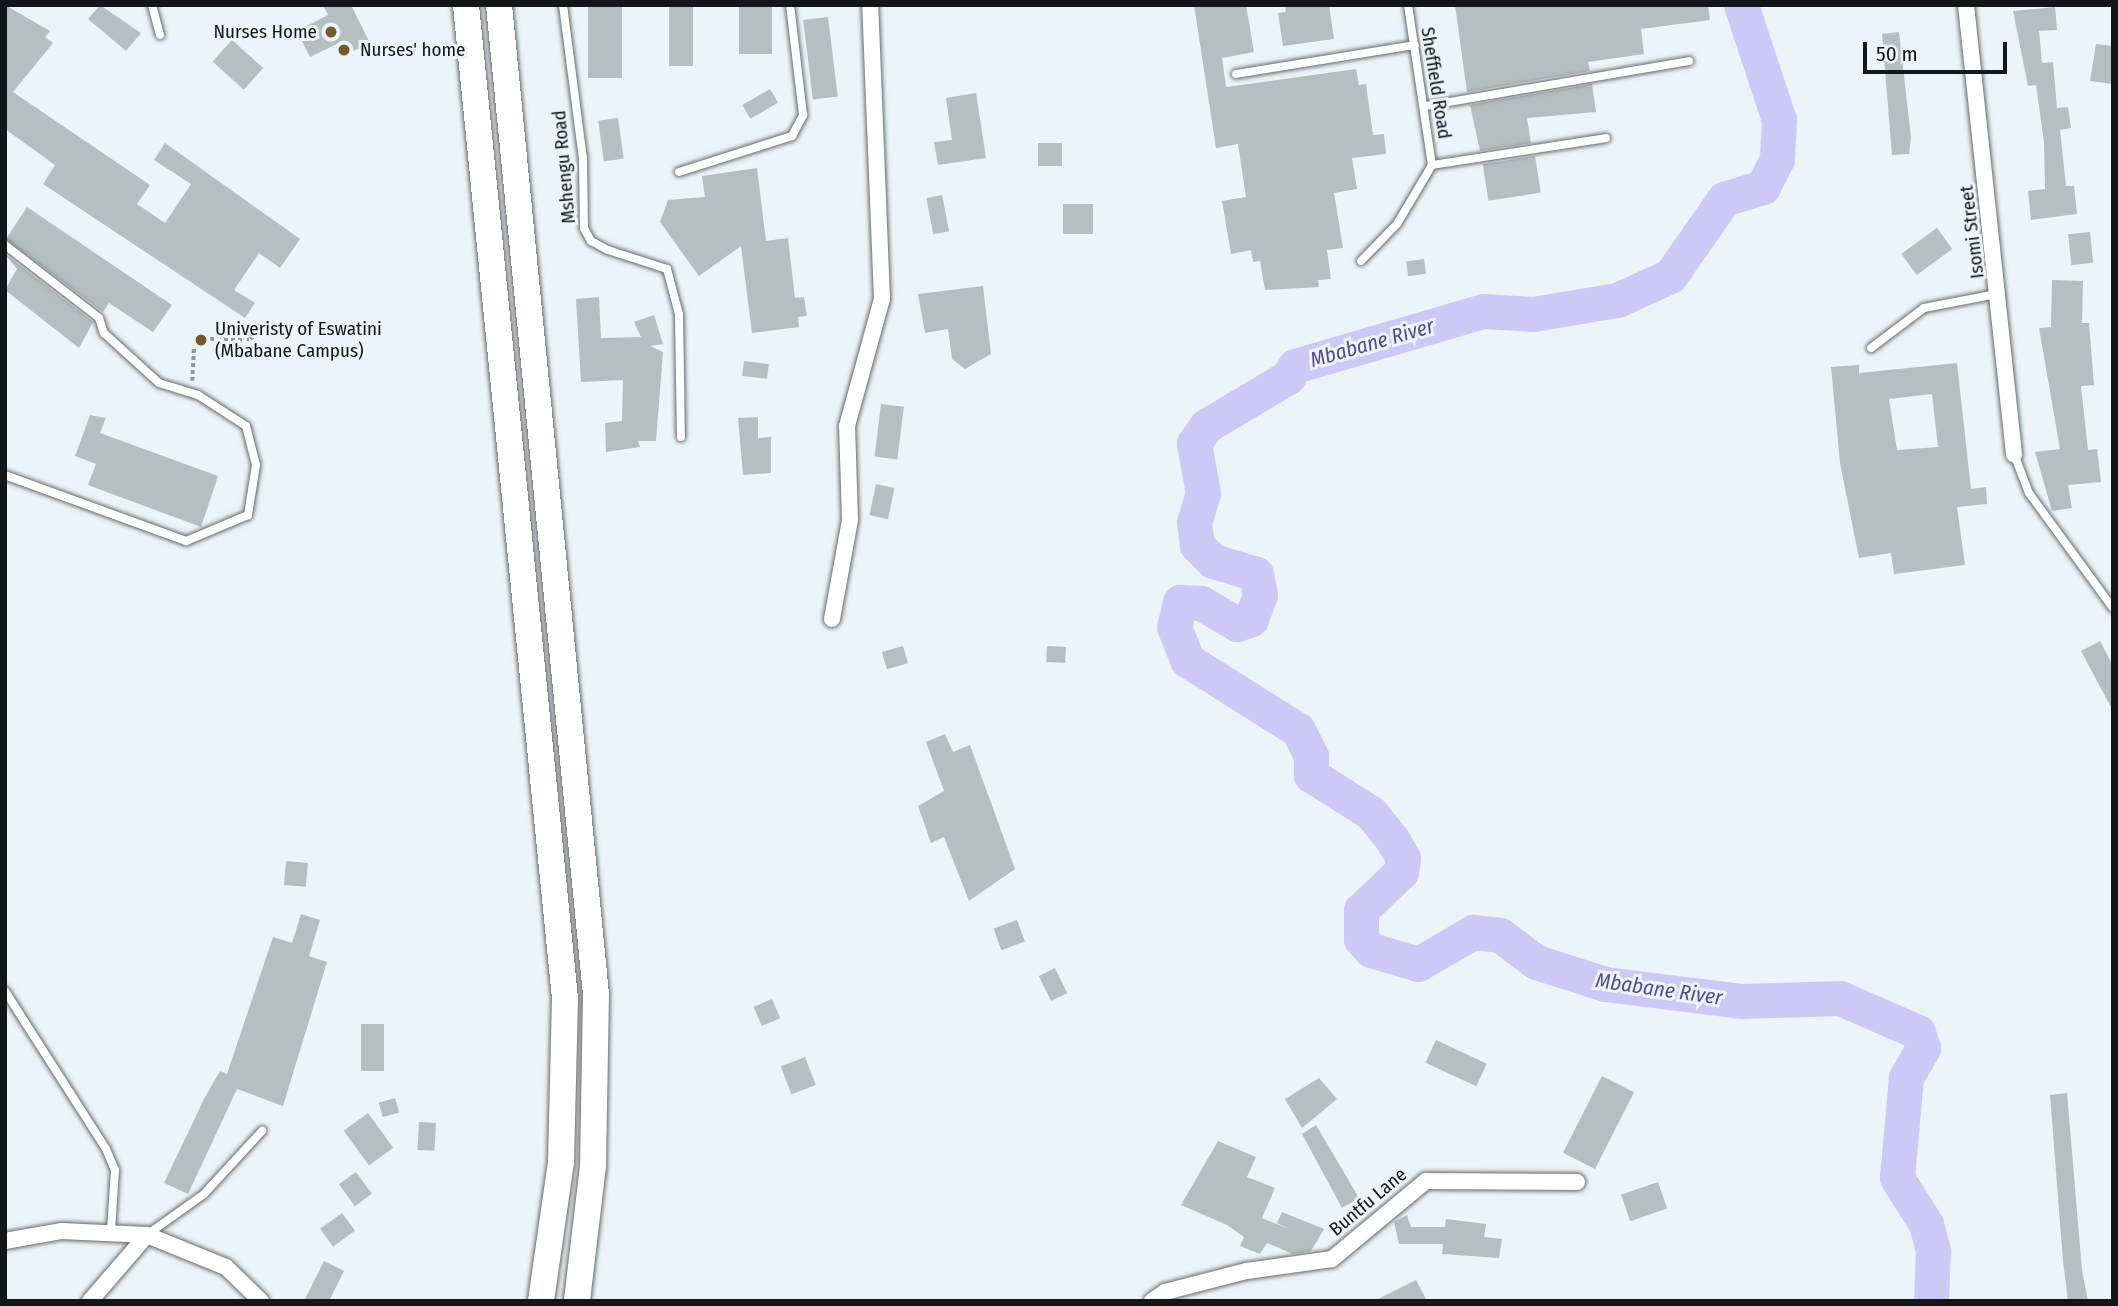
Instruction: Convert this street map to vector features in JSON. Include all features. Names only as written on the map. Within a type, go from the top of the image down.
[{"type":"main road","points":[[466,5],[565,998],[561,1162],[541,1301]]},
{"type":"main road","points":[[499,5],[596,994],[593,1166],[577,1301]]},
{"type":"street","points":[[832,619],[850,520],[847,426],[882,299],[870,5]]},
{"type":"street","name":"Isomi Street","points":[[1966,5],[2000,294],[2014,454]]},
{"type":"street","name":"Buntfu Lane","points":[[1152,1301],[1165,1292],[1247,1271],[1332,1259],[1426,1181],[1577,1182]]},
{"type":"street","points":[[5,1241],[111,1231],[147,1234],[226,1267],[261,1301]]},
{"type":"street","points":[[90,1301],[147,1234]]},
{"type":"lane","points":[[152,5],[160,36]]},
{"type":"lane","name":"Mshengu Road","points":[[563,5],[583,158],[584,228],[591,241],[608,250],[667,269],[679,314],[681,437]]},
{"type":"lane","points":[[679,172],[792,136],[803,115],[790,5]]},
{"type":"lane","name":"Sheffield Road","points":[[1408,5],[1426,106],[1432,165]]},
{"type":"lane","points":[[1236,74],[1415,45]]},
{"type":"lane","points":[[1426,106],[1689,61]]},
{"type":"lane","points":[[1361,261],[1397,224],[1432,165],[1606,138]]},
{"type":"lane","points":[[5,245],[99,318],[104,333],[159,383],[198,396],[246,426],[257,465],[248,515],[215,532],[186,541],[5,475]]},
{"type":"lane","points":[[1871,348],[1924,308],[2000,294]]},
{"type":"lane","points":[[2014,454],[2029,493],[2113,608]]},
{"type":"lane","points":[[5,991],[106,1149],[115,1170],[111,1231]]},
{"type":"lane","points":[[147,1234],[204,1194],[262,1131]]},
{"type":"path","points":[[198,396],[189,373],[194,347],[203,339],[250,339],[257,333]]},
{"type":"building","points":[[5,5],[50,31],[45,37],[53,43],[13,92],[150,185],[137,204],[165,223],[191,184],[154,160],[165,143],[300,239],[280,268],[259,253],[234,290],[255,303],[245,318],[43,184],[55,165],[5,129]]},
{"type":"building","points":[[100,5],[141,33],[126,51],[88,19]]},
{"type":"building","name":"Nurses Home","points":[[323,5],[351,5],[370,43],[347,54],[341,42],[310,57],[297,31],[328,15]]},
{"type":"building","points":[[588,5],[622,5],[622,78],[588,78]]},
{"type":"building","points":[[669,5],[693,5],[693,66],[669,66]]},
{"type":"building","points":[[739,5],[772,5],[772,54],[739,54]]},
{"type":"building","points":[[1194,5],[1246,5],[1254,52],[1222,58],[1226,87],[1356,69],[1359,85],[1366,84],[1373,135],[1384,134],[1386,154],[1352,158],[1357,189],[1334,193],[1343,248],[1327,250],[1331,279],[1318,280],[1319,287],[1265,290],[1260,261],[1253,262],[1251,250],[1231,254],[1222,201],[1246,197],[1238,144],[1216,148]]},
{"type":"building","points":[[1285,5],[1329,5],[1334,39],[1283,46],[1278,13],[1286,12]]},
{"type":"building","points":[[1455,5],[1708,5],[1710,20],[1641,29],[1644,54],[1588,62],[1590,71],[1467,92]]},
{"type":"building","points":[[2055,7],[2057,30],[2039,31],[2042,63],[2053,62],[2057,108],[2068,107],[2071,128],[2060,130],[2066,186],[2074,186],[2077,214],[2031,220],[2028,191],[2045,189],[2044,142],[2036,85],[2028,86],[2013,11]]},
{"type":"building","points":[[828,17],[838,96],[813,99],[803,20]]},
{"type":"building","points":[[1899,32],[1911,138],[1909,154],[1892,155],[1882,34]]},
{"type":"building","points":[[232,40],[263,68],[244,90],[213,62]]},
{"type":"building","points":[[2096,44],[2113,46],[2113,84],[2090,81]]},
{"type":"building","points":[[1592,84],[1596,112],[1527,118],[1531,143],[1480,151],[1470,105]]},
{"type":"building","points":[[770,89],[778,103],[750,119],[742,105]]},
{"type":"building","points":[[976,93],[986,158],[938,165],[934,142],[952,140],[946,98]]},
{"type":"building","points":[[618,118],[624,159],[604,161],[598,121]]},
{"type":"building","points":[[1038,143],[1062,143],[1062,166],[1038,166]]},
{"type":"building","points":[[1535,156],[1541,193],[1488,201],[1483,164]]},
{"type":"building","points":[[757,168],[766,241],[788,238],[795,298],[804,297],[807,316],[798,317],[799,327],[752,333],[741,246],[699,276],[660,222],[668,200],[705,197],[702,176]]},
{"type":"building","points":[[942,195],[949,231],[933,234],[926,198]]},
{"type":"building","points":[[1063,204],[1093,204],[1093,234],[1063,234]]},
{"type":"building","points":[[27,207],[172,305],[153,332],[109,303],[103,312],[6,239]]},
{"type":"building","points":[[1937,228],[1952,249],[1917,275],[1901,254]]},
{"type":"building","points":[[2090,232],[2093,263],[2071,265],[2068,234]]},
{"type":"building","points":[[5,254],[93,322],[79,348],[5,290],[17,269]]},
{"type":"building","points":[[1424,259],[1426,274],[1408,276],[1406,262]]},
{"type":"building","points":[[2052,280],[2083,281],[2082,323],[2089,323],[2094,385],[2081,386],[2088,450],[2097,449],[2101,482],[2068,485],[2072,508],[2052,511],[2035,452],[2060,449],[2039,328],[2051,327]]},
{"type":"building","points":[[983,286],[991,354],[965,369],[952,359],[948,329],[925,333],[918,294]]},
{"type":"building","points":[[599,297],[601,338],[641,337],[634,322],[654,315],[663,344],[650,346],[663,352],[656,441],[638,441],[640,447],[606,452],[605,423],[622,421],[623,380],[581,382],[576,299]]},
{"type":"building","points":[[744,361],[769,364],[767,379],[742,376]]},
{"type":"building","points":[[1957,363],[1971,489],[1986,487],[1987,504],[1957,507],[1965,565],[1894,574],[1891,553],[1859,558],[1840,463],[1831,367],[1859,365],[1859,373]],"holes":[[[1932,394],[1938,447],[1897,450],[1889,399]]]},
{"type":"building","points":[[881,404],[904,407],[897,459],[875,457]]},
{"type":"building","points":[[90,415],[106,418],[100,433],[218,476],[201,527],[88,485],[96,464],[75,456]]},
{"type":"building","points":[[758,417],[758,438],[771,437],[771,473],[743,475],[738,418]]},
{"type":"building","points":[[876,484],[895,488],[888,519],[869,515]]},
{"type":"building","points":[[2100,641],[2113,666],[2113,711],[2081,651]]},
{"type":"building","points":[[903,646],[908,663],[887,669],[882,652]]},
{"type":"building","points":[[1047,646],[1066,647],[1065,663],[1046,662]]},
{"type":"building","points":[[945,734],[953,752],[970,745],[1015,869],[969,901],[944,837],[931,843],[918,806],[944,791],[926,742]]},
{"type":"building","points":[[286,861],[308,863],[306,887],[284,885]]},
{"type":"building","points":[[301,914],[320,920],[309,956],[327,962],[283,1106],[237,1089],[188,1194],[164,1183],[220,1071],[227,1074],[273,937],[292,943]]},
{"type":"building","points":[[1017,920],[1025,942],[1001,950],[994,929]]},
{"type":"building","points":[[1055,968],[1067,993],[1051,1001],[1039,976]]},
{"type":"building","points":[[772,999],[780,1018],[762,1026],[754,1007]]},
{"type":"building","points":[[361,1024],[384,1024],[384,1071],[361,1071]]},
{"type":"building","points":[[1436,1040],[1487,1064],[1476,1086],[1425,1063]]},
{"type":"building","points":[[805,1057],[816,1085],[791,1094],[781,1066]]},
{"type":"building","points":[[1602,1076],[1634,1092],[1595,1169],[1563,1153]]},
{"type":"building","points":[[1319,1078],[1337,1099],[1302,1128],[1285,1099]]},
{"type":"building","points":[[2067,1093],[2082,1270],[2088,1301],[2068,1301],[2063,1261],[2050,1095]]},
{"type":"building","points":[[395,1098],[399,1112],[383,1117],[379,1103]]},
{"type":"building","points":[[368,1113],[393,1148],[369,1165],[344,1131]]},
{"type":"building","points":[[419,1122],[436,1123],[435,1151],[418,1150]]},
{"type":"building","points":[[1316,1125],[1359,1198],[1342,1208],[1302,1134]]},
{"type":"building","points":[[1218,1141],[1256,1157],[1247,1177],[1275,1188],[1262,1218],[1291,1230],[1277,1223],[1282,1212],[1324,1229],[1311,1251],[1293,1254],[1267,1243],[1260,1254],[1240,1246],[1244,1237],[1227,1225],[1181,1205]]},
{"type":"building","points":[[356,1172],[372,1194],[355,1206],[339,1184]]},
{"type":"building","points":[[1658,1182],[1667,1208],[1630,1221],[1621,1195]]},
{"type":"building","points":[[342,1213],[355,1231],[333,1247],[320,1229]]},
{"type":"building","points":[[1407,1215],[1411,1227],[1445,1227],[1446,1219],[1486,1224],[1484,1237],[1502,1239],[1499,1258],[1442,1254],[1443,1244],[1399,1244],[1394,1222]]},
{"type":"building","points":[[324,1261],[344,1271],[329,1301],[304,1301]]},
{"type":"building","points":[[1416,1280],[1427,1301],[1374,1301]]},
{"type":"waterway","name":"Mbabane River","points":[[1741,5],[1779,120],[1777,159],[1763,187],[1724,199],[1670,276],[1617,300],[1533,314],[1483,311],[1295,366],[1288,377],[1206,426],[1194,443],[1203,493],[1194,522],[1197,545],[1213,561],[1256,574],[1260,595],[1251,619],[1237,624],[1201,603],[1180,602],[1174,627],[1187,660],[1298,730],[1311,756],[1311,775],[1371,813],[1392,839],[1403,858],[1401,872],[1361,910],[1361,939],[1371,950],[1418,964],[1473,932],[1500,935],[1536,962],[1605,984],[1742,1001],[1840,998],[1918,1032],[1923,1048],[1906,1077],[1897,1178],[1926,1224],[1933,1251],[1931,1301]]},
{"type":"place","name":"Nurses Home","points":[[331,32]]},
{"type":"place","name":"Nurses' home","points":[[344,50]]},
{"type":"place","name":"Univeristy of Eswatini (Mbabane Campus)","points":[[201,340]]}]
